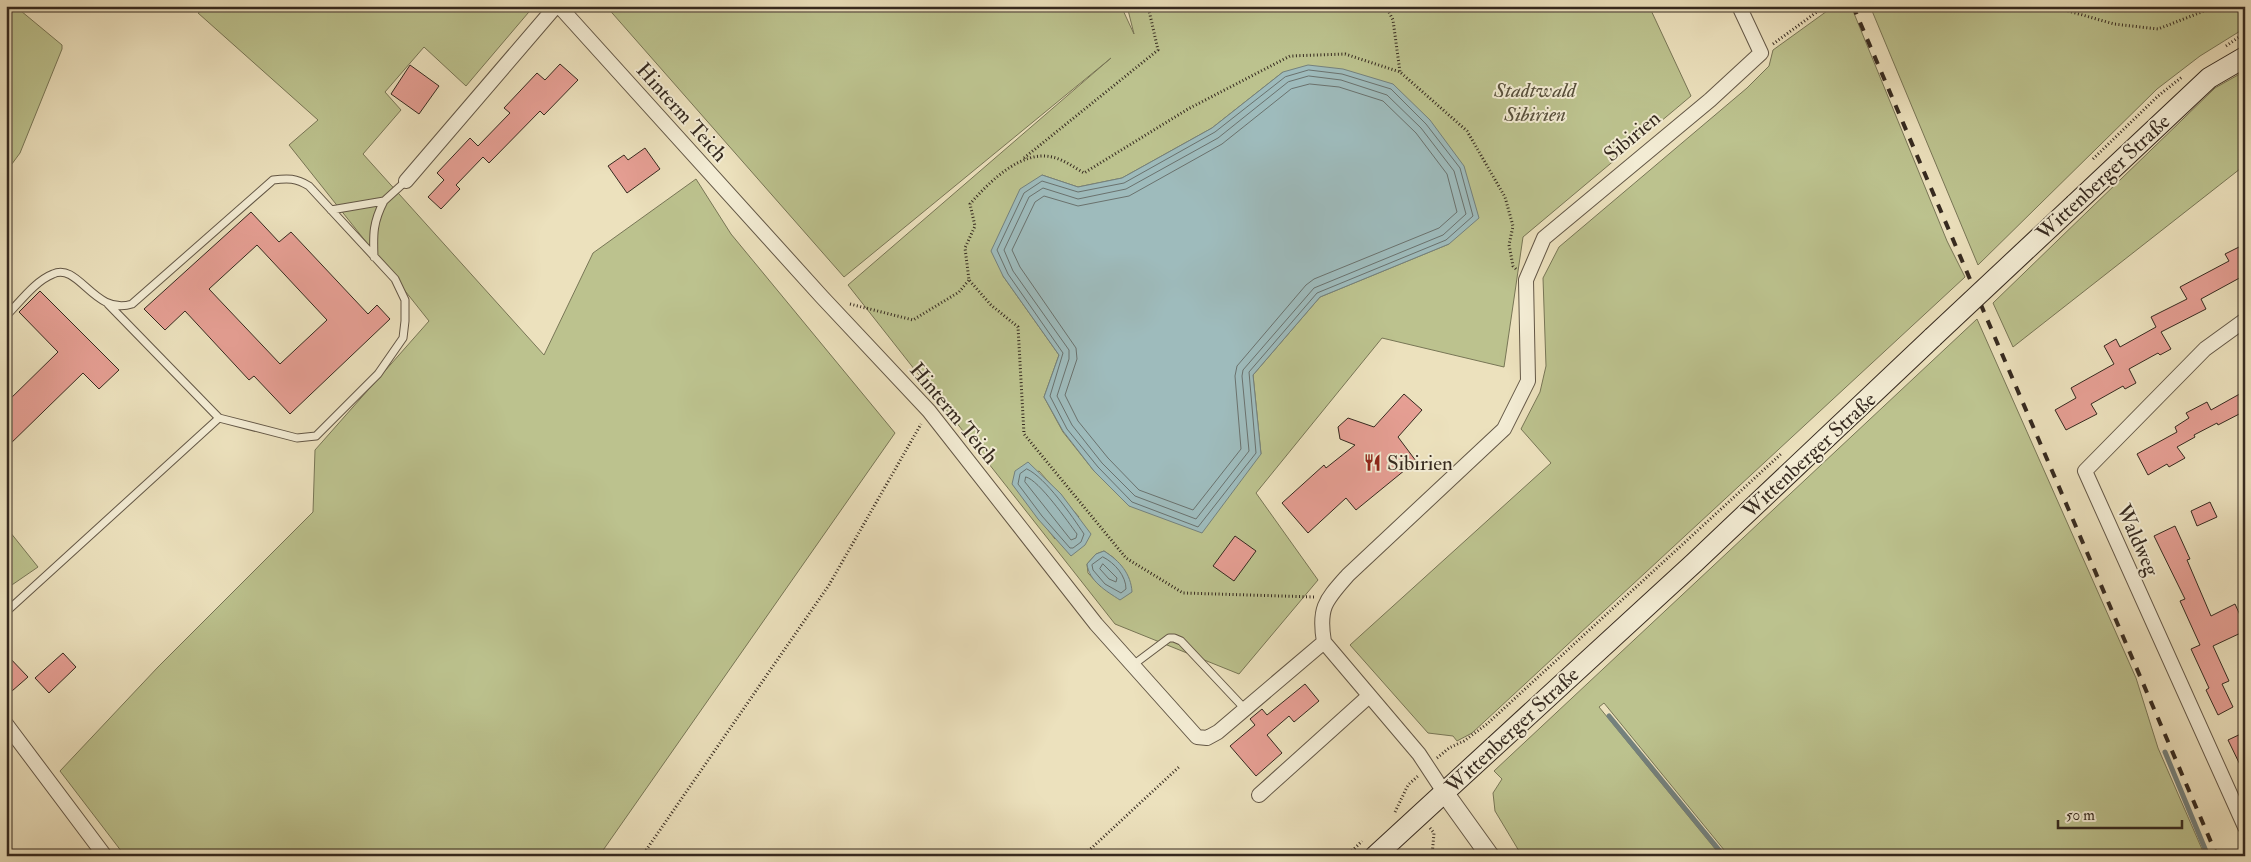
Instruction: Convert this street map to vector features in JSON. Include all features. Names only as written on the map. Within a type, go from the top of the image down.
[{"type":"main road","name":"Wittenberger Straße","points":[[1375,856],[1694,562],[2209,78],[2245,57]]},
{"type":"street","name":"Hinterm Teich","points":[[406,181],[557,6],[822,297],[929,411],[1096,624],[1197,737],[1207,738],[1218,732],[1324,642]]},
{"type":"street","points":[[1739,6],[1761,53]]},
{"type":"street","name":"Sibirien","points":[[1324,642],[1320,621],[1327,598],[1348,575],[1504,430],[1528,382],[1526,280],[1544,238],[1710,100],[1761,53]]},
{"type":"street","name":"Waldweg","points":[[2245,320],[2206,349],[2085,470],[2245,828]]},
{"type":"street","points":[[1324,642],[1419,754],[1490,856]]},
{"type":"street","points":[[1259,795],[1369,696]]},
{"type":"street","points":[[6,724],[105,856]]},
{"type":"lane","points":[[6,316],[45,278],[55,272],[66,273],[78,280],[107,304],[219,418],[297,438],[316,436],[378,374],[403,338],[405,300],[394,279],[309,186],[296,179],[273,180],[132,304],[121,307],[107,304]]},
{"type":"lane","points":[[374,257],[373,232],[376,216],[384,201],[406,181]]},
{"type":"lane","points":[[331,210],[384,201]]},
{"type":"lane","points":[[6,612],[219,418]]},
{"type":"lane","points":[[1133,665],[1169,638],[1174,638],[1181,641],[1245,709]]},
{"type":"path","points":[[1148,6],[1158,50],[1024,159],[987,184],[970,204],[975,226],[965,248],[969,280],[991,305],[1018,327],[1024,434],[1126,558],[1183,593],[1327,598]]},
{"type":"path","points":[[1386,6],[1393,20],[1400,72]]},
{"type":"path","points":[[1761,53],[1825,6]]},
{"type":"path","points":[[2052,6],[2114,24],[2158,29],[2217,6]]},
{"type":"path","points":[[1024,159],[1052,157],[1084,173],[1188,109],[1290,56],[1345,54],[1400,72],[1467,131],[1505,197],[1513,226],[1509,244],[1513,266],[1526,280]]},
{"type":"path","points":[[822,297],[912,320],[959,292],[969,280]]},
{"type":"path","points":[[642,856],[829,585],[929,411]]},
{"type":"path","points":[[1389,817],[1396,810],[1408,785],[1449,748],[1464,742],[1487,724],[1786,449]]},
{"type":"path","points":[[1083,856],[1180,766]]},
{"type":"path","points":[[1430,828],[1434,833],[1432,856]]},
{"type":"path","points":[[1347,856],[1368,836]]},
{"type":"green space","points":[[6,6],[15,6],[62,45],[62,49],[20,153],[6,172]]},
{"type":"green space","points":[[208,6],[534,6],[466,86],[424,47],[385,92],[401,110],[363,154],[544,355],[593,253],[696,179],[731,234],[895,433],[599,856],[125,856],[60,771],[158,667],[313,512],[315,450],[429,321],[289,145],[318,120],[198,13]]},
{"type":"green space","name":"Stadtwald Sibirien","points":[[606,6],[1121,6],[1134,34],[1127,6],[1649,6],[1691,96],[1523,237],[1504,367],[1382,338],[1256,493],[1318,580],[1239,674],[1115,624],[848,285],[1111,58],[844,277]],"holes":[[[1283,72],[1449,244],[1320,297],[1253,375],[1261,454],[1129,506],[1094,471],[1063,432],[1044,397],[1059,355],[1003,276],[1042,175],[1078,187],[1122,178],[1212,128]],[[1039,471],[1079,517],[1055,539],[1013,484]],[[1104,551],[1114,558],[1101,587],[1088,573],[1087,564],[1096,554]]]},
{"type":"green space","points":[[1834,6],[1851,6],[1947,241],[1965,277],[1472,733],[1457,741],[1453,736],[1428,733],[1350,645],[1551,463],[1521,429],[1540,392],[1546,366],[1543,278],[1559,247],[1747,88],[1769,66],[1773,50]]},
{"type":"green space","points":[[1870,6],[2245,6],[2245,28],[2200,56],[2157,89],[1978,265]]},
{"type":"green space","points":[[2245,71],[2245,165],[2013,347],[1993,303],[2215,88]]},
{"type":"green space","points":[[1977,319],[2136,678],[2158,748],[2205,856],[1729,856],[1604,703],[1599,707],[1721,856],[1522,856],[1495,811],[1493,793],[1502,779],[1494,771]]},
{"type":"green space","points":[[6,527],[38,567],[6,589]]},
{"type":"water","points":[[1308,65],[1343,69],[1393,84],[1430,120],[1464,166],[1479,218],[1449,244],[1320,297],[1253,375],[1261,454],[1202,533],[1129,506],[1094,471],[1063,431],[1044,397],[1059,355],[1003,276],[991,251],[1020,189],[1042,175],[1078,187],[1122,178],[1212,128],[1283,72]]},
{"type":"water","points":[[1028,462],[1061,494],[1091,534],[1085,545],[1071,556],[1038,519],[1012,484],[1015,471]]},
{"type":"water","points":[[1104,551],[1124,568],[1131,585],[1132,592],[1120,600],[1099,585],[1088,570],[1087,564],[1096,554]]},
{"type":"building","points":[[560,64],[578,80],[544,115],[540,111],[489,163],[483,157],[456,185],[460,189],[441,209],[428,197],[444,180],[437,173],[470,138],[478,146],[510,113],[504,108],[537,73],[545,80]]},
{"type":"building","points":[[410,65],[439,86],[419,114],[391,94]]},
{"type":"building","points":[[645,148],[660,169],[627,193],[608,166],[624,155],[628,160]]},
{"type":"building","points":[[251,212],[279,242],[291,232],[368,314],[377,305],[390,319],[290,414],[254,376],[249,380],[185,311],[165,330],[144,309]],"holes":[[[257,245],[327,320],[280,364],[209,289]]]},
{"type":"building","points":[[2245,244],[2245,275],[2201,299],[2206,309],[2161,332],[2171,349],[2160,355],[2158,353],[2129,369],[2136,383],[2125,389],[2123,386],[2091,404],[2097,414],[2066,430],[2055,410],[2076,398],[2071,388],[2114,364],[2104,346],[2116,339],[2120,347],[2156,327],[2151,317],[2187,299],[2180,287],[2229,261],[2225,254]]},
{"type":"building","points":[[40,291],[119,370],[99,389],[83,373],[6,448],[6,403],[58,352],[19,312]]},
{"type":"building","points":[[2245,391],[2245,411],[2194,435],[2195,437],[2177,447],[2185,458],[2169,467],[2167,464],[2148,475],[2137,454],[2177,432],[2175,427],[2189,418],[2186,413],[2207,402],[2211,410]]},
{"type":"building","name":"Sibirien","points":[[1404,394],[1422,410],[1398,437],[1416,461],[1356,510],[1346,498],[1308,533],[1282,503],[1324,465],[1326,468],[1355,445],[1340,439],[1338,427],[1348,418],[1374,427]]},
{"type":"building","points":[[2210,502],[2217,517],[2197,526],[2191,511]]},
{"type":"building","points":[[2175,526],[2190,559],[2187,560],[2211,616],[2235,604],[2245,626],[2245,631],[2213,646],[2229,681],[2222,684],[2233,707],[2218,715],[2206,690],[2209,688],[2191,649],[2200,645],[2180,601],[2185,599],[2154,536]]},
{"type":"building","points":[[1235,536],[1256,551],[1234,581],[1213,566]]},
{"type":"building","points":[[63,653],[76,667],[49,693],[35,678]]},
{"type":"building","points":[[6,654],[28,677],[12,691],[6,684]]},
{"type":"building","points":[[1305,684],[1319,701],[1294,722],[1289,716],[1267,735],[1282,753],[1256,776],[1230,746],[1255,725],[1250,719],[1262,709],[1267,715]]},
{"type":"building","points":[[2245,732],[2245,775],[2228,740]]},
{"type":"waterway","points":[[1609,716],[1724,856]]},
{"type":"waterway","points":[[2165,752],[2208,856]]},
{"type":"railway","points":[[1853,6],[2217,856]]},
{"type":"place","name":"Sibirien","points":[[1373,463]]}]
